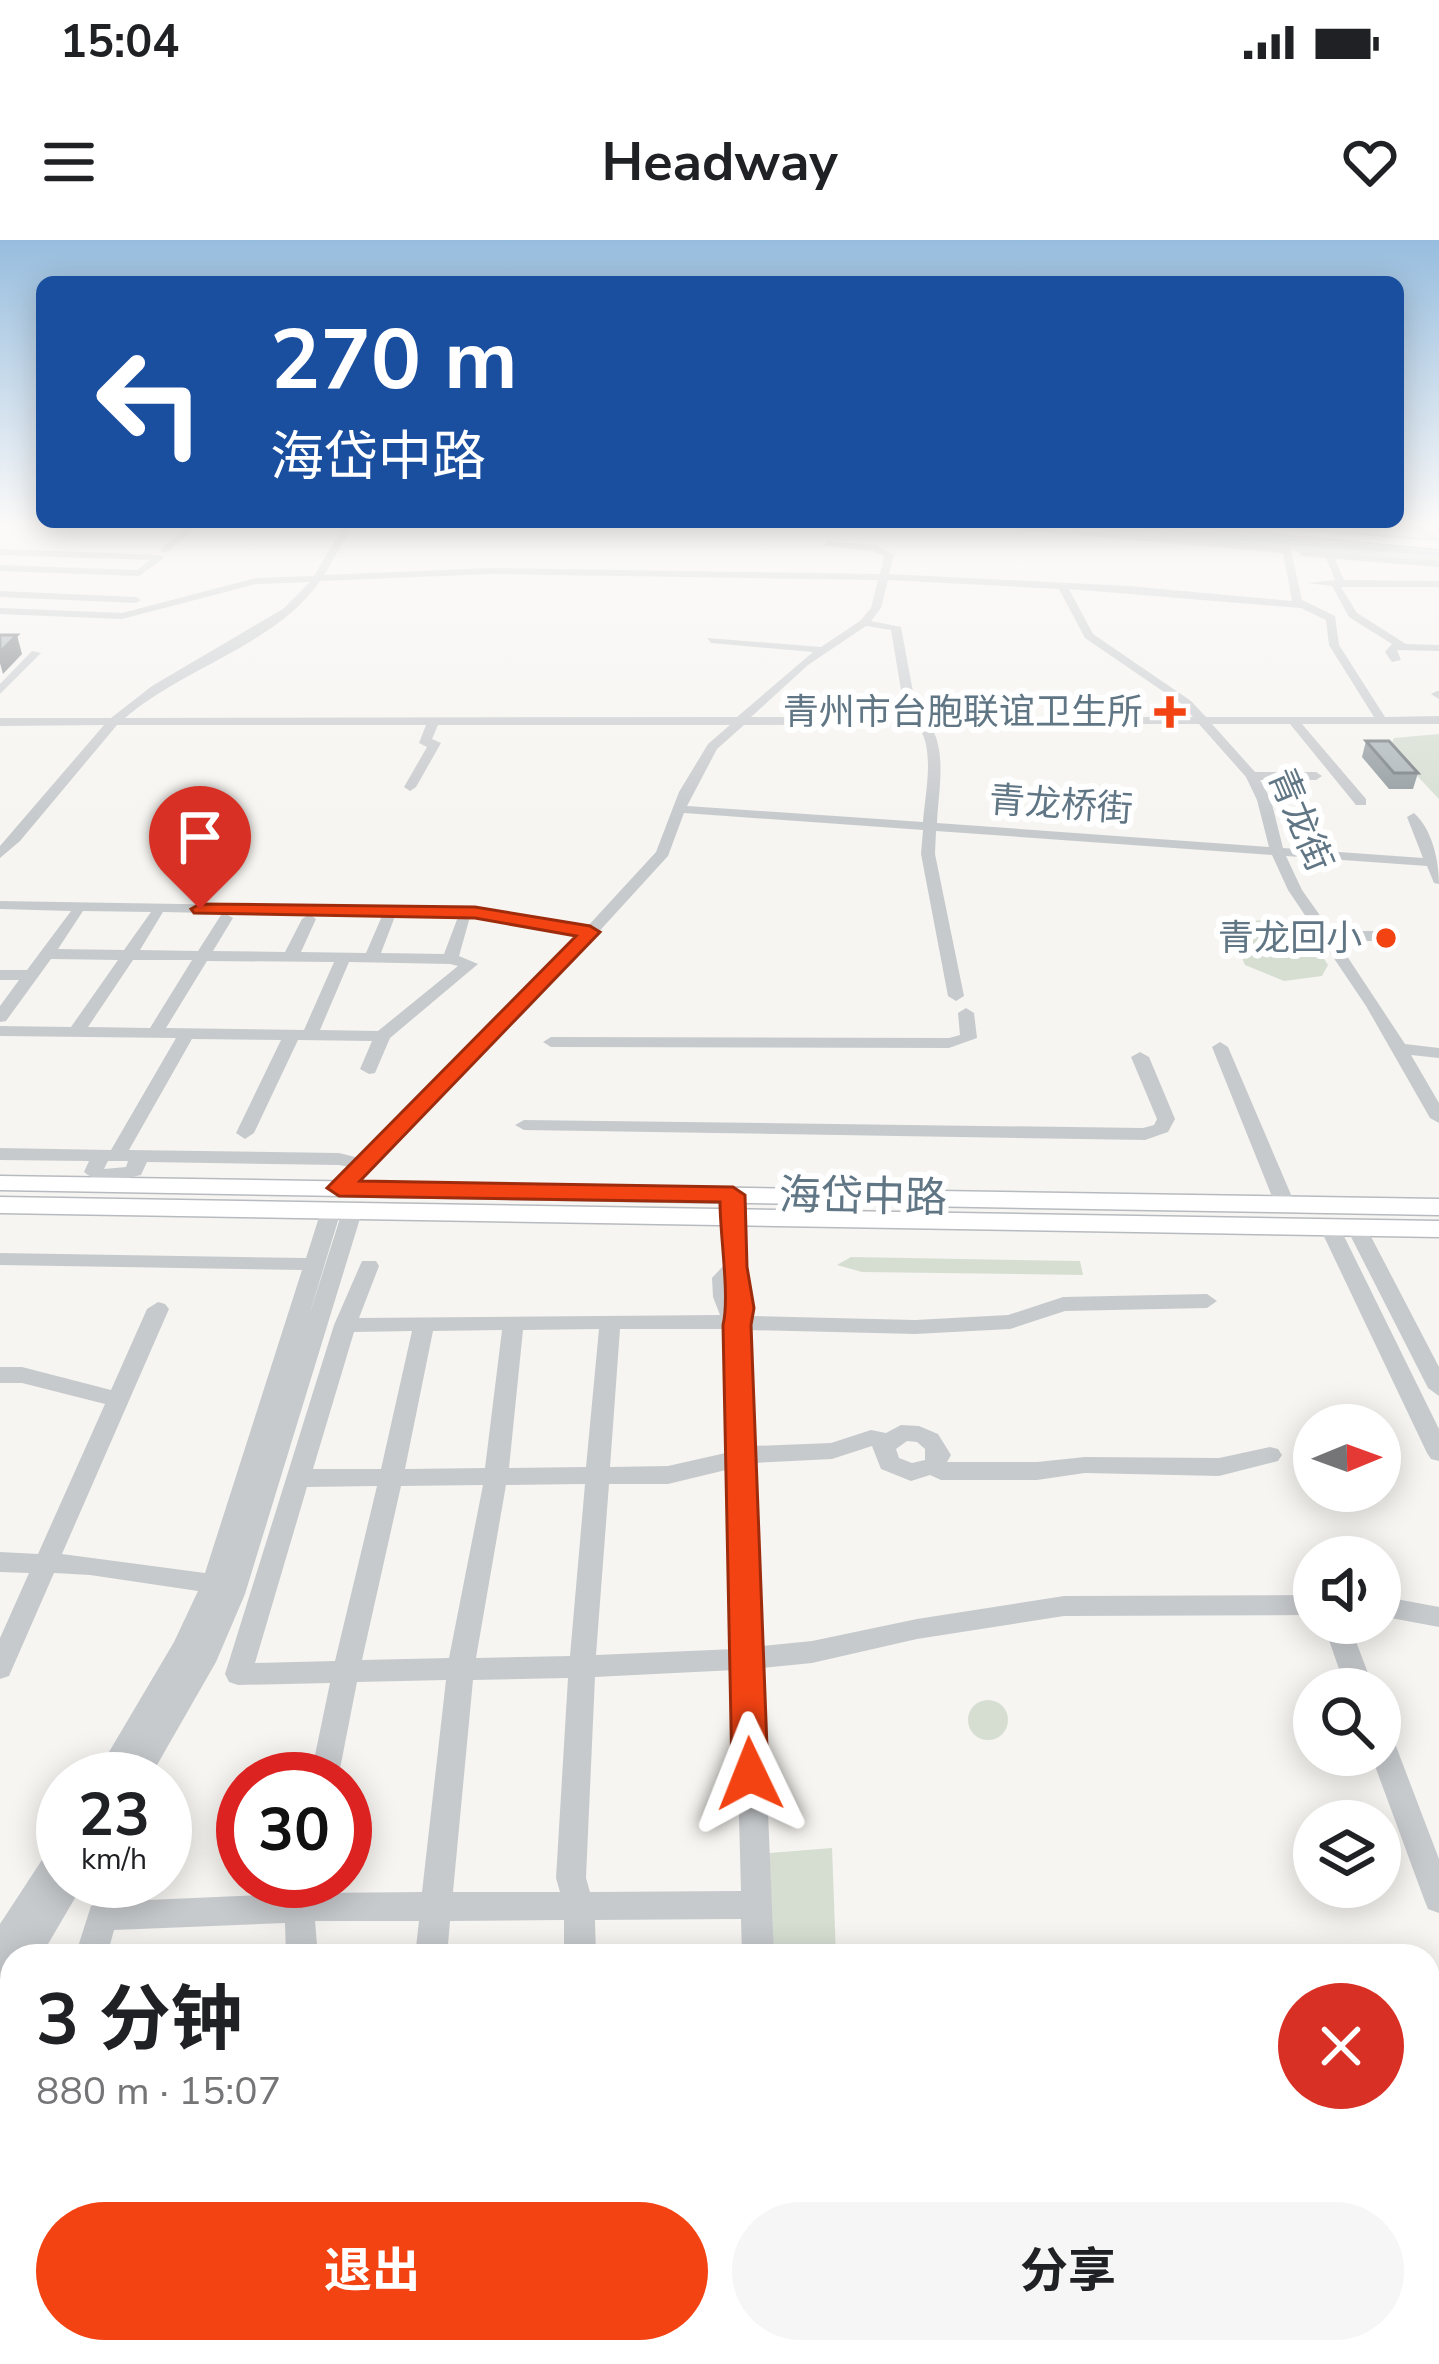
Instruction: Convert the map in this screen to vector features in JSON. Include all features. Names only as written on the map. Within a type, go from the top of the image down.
[{"type":"main road","name":"海岱中路","points":[[0,1183],[105,1168],[341,1204]]},
{"type":"main road","name":"海岱中路","points":[[0,1205],[1439,1207]]},
{"type":"main road","name":"海岱中路","points":[[733,1206],[1439,1228]]},
{"type":"street","points":[[0,854],[113,722],[174,675],[270,621]]},
{"type":"street","name":"青龙街","points":[[1081,621],[1089,636],[1204,720],[1252,776],[1264,800],[1276,852],[1439,1118]]},
{"type":"street","points":[[1331,621],[1334,645],[1382,719]]},
{"type":"street","points":[[1365,621],[1403,647]]},
{"type":"street","points":[[123,1752],[185,1647],[214,1584],[314,1264],[364,1164],[663,853],[678,809],[712,747],[823,650],[865,623],[896,627],[910,708],[929,732],[934,755],[931,875],[969,1038],[949,1043],[551,1042]]},
{"type":"street","points":[[711,640],[823,650]]},
{"type":"street","points":[[1396,660],[1391,650],[1439,648]]},
{"type":"street","points":[[0,691],[36,653]]},
{"type":"street","points":[[1340,719],[1357,737]]},
{"type":"street","points":[[1293,720],[1361,802]]},
{"type":"street","points":[[0,722],[1439,720]]},
{"type":"street","points":[[410,787],[435,743],[425,742],[434,722]]},
{"type":"street","points":[[1252,776],[1316,776]]},
{"type":"street","name":"青龙桥街","points":[[678,809],[1436,863]]},
{"type":"street","points":[[1414,817],[1439,880]]},
{"type":"street","points":[[0,911],[475,913],[590,932]]},
{"type":"street","points":[[0,1017],[77,913]]},
{"type":"street","points":[[76,1032],[157,914]]},
{"type":"street","points":[[155,1033],[226,918]]},
{"type":"street","points":[[291,957],[309,919]]},
{"type":"street","points":[[372,958],[387,919]]},
{"type":"street","points":[[450,958],[464,920]]},
{"type":"street","points":[[1326,936],[1381,936]]},
{"type":"street","points":[[46,954],[450,958],[470,964],[382,1036],[369,1069]]},
{"type":"street","points":[[244,1133],[344,958]]},
{"type":"street","points":[[0,975],[31,975]]},
{"type":"street","points":[[0,1031],[382,1036]]},
{"type":"street","points":[[105,1168],[188,1033]]},
{"type":"street","points":[[1220,1047],[1286,1204]]},
{"type":"street","points":[[1399,1049],[1439,1053]]},
{"type":"street","points":[[524,1125],[1145,1134],[1162,1128],[1166,1119],[1140,1058]]},
{"type":"street","points":[[0,1154],[134,1172],[139,1157],[339,1159],[364,1164]]},
{"type":"street","points":[[150,1752],[207,1654],[232,1594],[341,1204]]},
{"type":"street","points":[[733,1206],[734,1267],[741,1308],[737,1325],[745,1660],[758,1944]]},
{"type":"street","points":[[1329,1226],[1439,1453]]},
{"type":"street","points":[[1356,1227],[1439,1388]]},
{"type":"street","points":[[0,1259],[314,1264]]},
{"type":"street","points":[[369,1266],[345,1325],[238,1674],[745,1660],[1064,1606],[1293,1605]]},
{"type":"street","points":[[345,1325],[976,1324],[1018,1320],[1063,1304],[1207,1301]]},
{"type":"street","points":[[0,1668],[158,1309]]},
{"type":"street","points":[[580,1944],[579,1904],[572,1878],[582,1666],[610,1322]]},
{"type":"street","points":[[432,1944],[461,1668],[496,1477],[513,1323]]},
{"type":"street","points":[[328,1752],[344,1670],[394,1477],[424,1324]]},
{"type":"street","points":[[0,1375],[22,1375],[117,1399]]},
{"type":"street","points":[[300,1478],[668,1475],[764,1452],[832,1450],[871,1438],[887,1441],[883,1452],[895,1468],[920,1472],[933,1466],[940,1471],[1036,1471],[1085,1465],[1219,1467],[1270,1455]]},
{"type":"street","points":[[0,1562],[50,1563],[214,1584]]},
{"type":"street","points":[[1401,1610],[1439,1617]]},
{"type":"street","points":[[1393,1776],[1439,1899]]},
{"type":"street","points":[[4,1944],[36,1895]]},
{"type":"street","points":[[372,1900],[437,1906],[756,1905]]},
{"type":"street","points":[[94,1944],[102,1916],[216,1903]]},
{"type":"street","points":[[31,1944],[53,1908]]},
{"type":"street","points":[[302,1908],[302,1944]]},
{"type":"shaded area","points":[[1439,734],[1439,799],[1390,747],[1394,738]]},
{"type":"shaded area","points":[[1268,920],[1308,934],[1328,965],[1322,976],[1284,981],[1245,965],[1230,930],[1248,921]]},
{"type":"shaded area","points":[[851,1257],[1080,1261],[1083,1275],[862,1272],[837,1265]]},
{"type":"shaded area","points":[[988,1700],[1002,1706],[1008,1720],[1002,1734],[988,1740],[974,1734],[968,1720],[974,1706]]},
{"type":"shaded area","points":[[832,1848],[836,1944],[772,1944],[769,1853]]},
{"type":"building","points":[[0,635],[17,635],[0,652]]},
{"type":"building","points":[[1366,741],[1389,741],[1418,773],[1394,773]]},
{"type":"place","name":"青州市台胞联谊卫生所","points":[[1170,712]]},
{"type":"place","name":"青龙回小","points":[[1386,938]]},
{"type":"route","points":[[200,909],[475,913],[590,932],[339,1188],[733,1195],[734,1267],[741,1308],[737,1325],[750,1774]]}]
